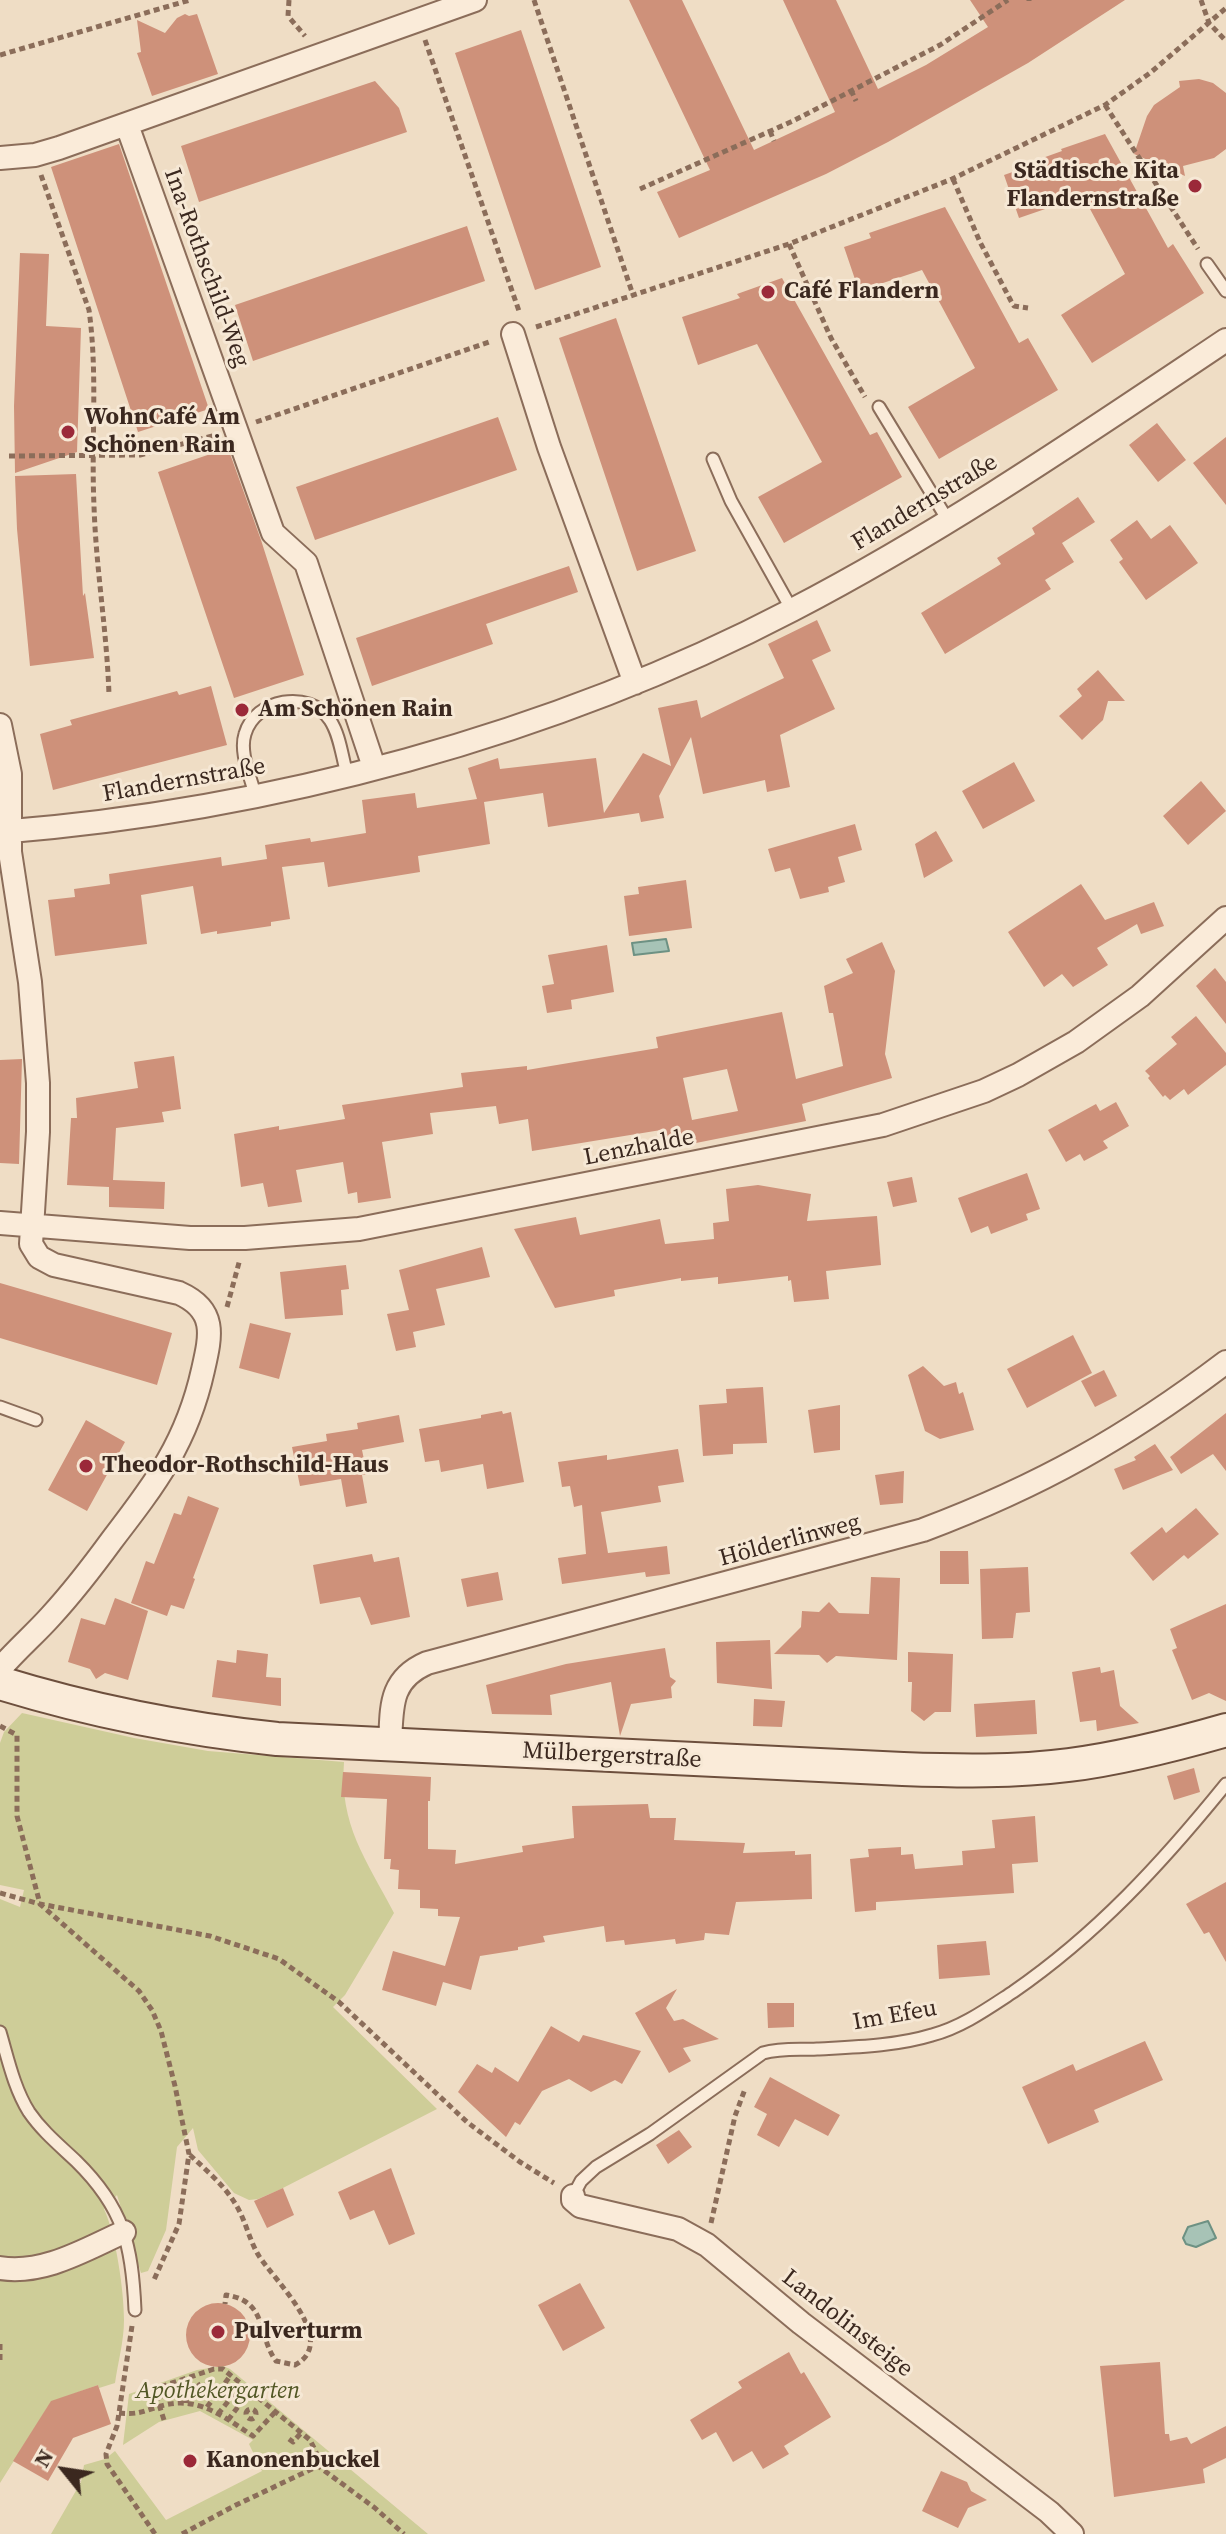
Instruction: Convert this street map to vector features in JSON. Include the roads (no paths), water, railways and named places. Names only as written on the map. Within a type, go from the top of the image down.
[{"type":"street","points":[[0,158],[35,155],[127,125],[475,0]]},
{"type":"street","name":"Ina-Rothschild-Weg","points":[[127,125],[273,533],[306,563],[374,767]]},
{"type":"street","points":[[519,332],[549,447],[635,683]]},
{"type":"street","name":"Flandernstraße","points":[[5,831],[89,824],[255,795],[347,774],[500,731],[635,683],[792,610],[949,522],[1226,340]]},
{"type":"street","points":[[0,725],[10,774],[5,831],[30,982],[38,1083],[31,1244],[34,1252],[45,1261],[166,1289],[197,1303],[208,1318],[209,1339],[199,1388],[188,1420],[159,1478],[82,1580],[0,1669]]},
{"type":"street","name":"Lenzhalde","points":[[0,1223],[160,1237],[245,1238],[359,1229],[820,1139],[915,1116],[984,1091],[1076,1042],[1140,996],[1226,918]]},
{"type":"street","name":"Hölderlinweg","points":[[390,1745],[394,1696],[399,1685],[415,1668],[878,1544],[965,1515],[1079,1462],[1148,1419],[1226,1362]]},
{"type":"street","name":"Mülbergerstraße","points":[[0,1683],[166,1725],[277,1739],[887,1769],[990,1771],[1068,1765],[1107,1759],[1226,1730]]},
{"type":"street","name":"Landolinsteige","points":[[573,2196],[580,2206],[678,2229],[707,2245],[811,2330],[1049,2512],[1072,2534]]},
{"type":"street","points":[[0,2268],[23,2269],[46,2265],[124,2232]]},
{"type":"lane","points":[[1207,264],[1226,291]]},
{"type":"lane","points":[[879,407],[949,522]]},
{"type":"lane","points":[[713,459],[731,501],[792,610]]},
{"type":"lane","points":[[255,795],[243,749],[245,732],[261,712],[279,703],[314,705],[329,718],[347,774]]},
{"type":"lane","points":[[0,1407],[36,1420]]},
{"type":"lane","name":"Im Efeu","points":[[573,2196],[581,2181],[596,2167],[650,2134],[756,2058],[783,2049],[828,2048],[915,2039],[951,2029],[969,2020],[1034,1977],[1139,1887],[1226,1784]]},
{"type":"lane","points":[[0,2032],[15,2082],[28,2110],[99,2186],[124,2232],[133,2265],[135,2310]]},
{"type":"place","name":"Städtische Kita Flandernstraße","points":[[1195,186]]},
{"type":"place","name":"Café Flandern","points":[[768,292]]},
{"type":"place","name":"WohnCafé Am Schönen Rain","points":[[68,432]]},
{"type":"place","name":"Am Schönen Rain","points":[[242,710]]},
{"type":"place","name":"Theodor-Rothschild-Haus","points":[[86,1466]]},
{"type":"place","name":"Pulverturm","points":[[218,2332]]},
{"type":"place","name":"Kanonenbuckel","points":[[190,2461]]},
{"type":"park label","name":"Apothekergarten","points":[[218,2392]]}]
